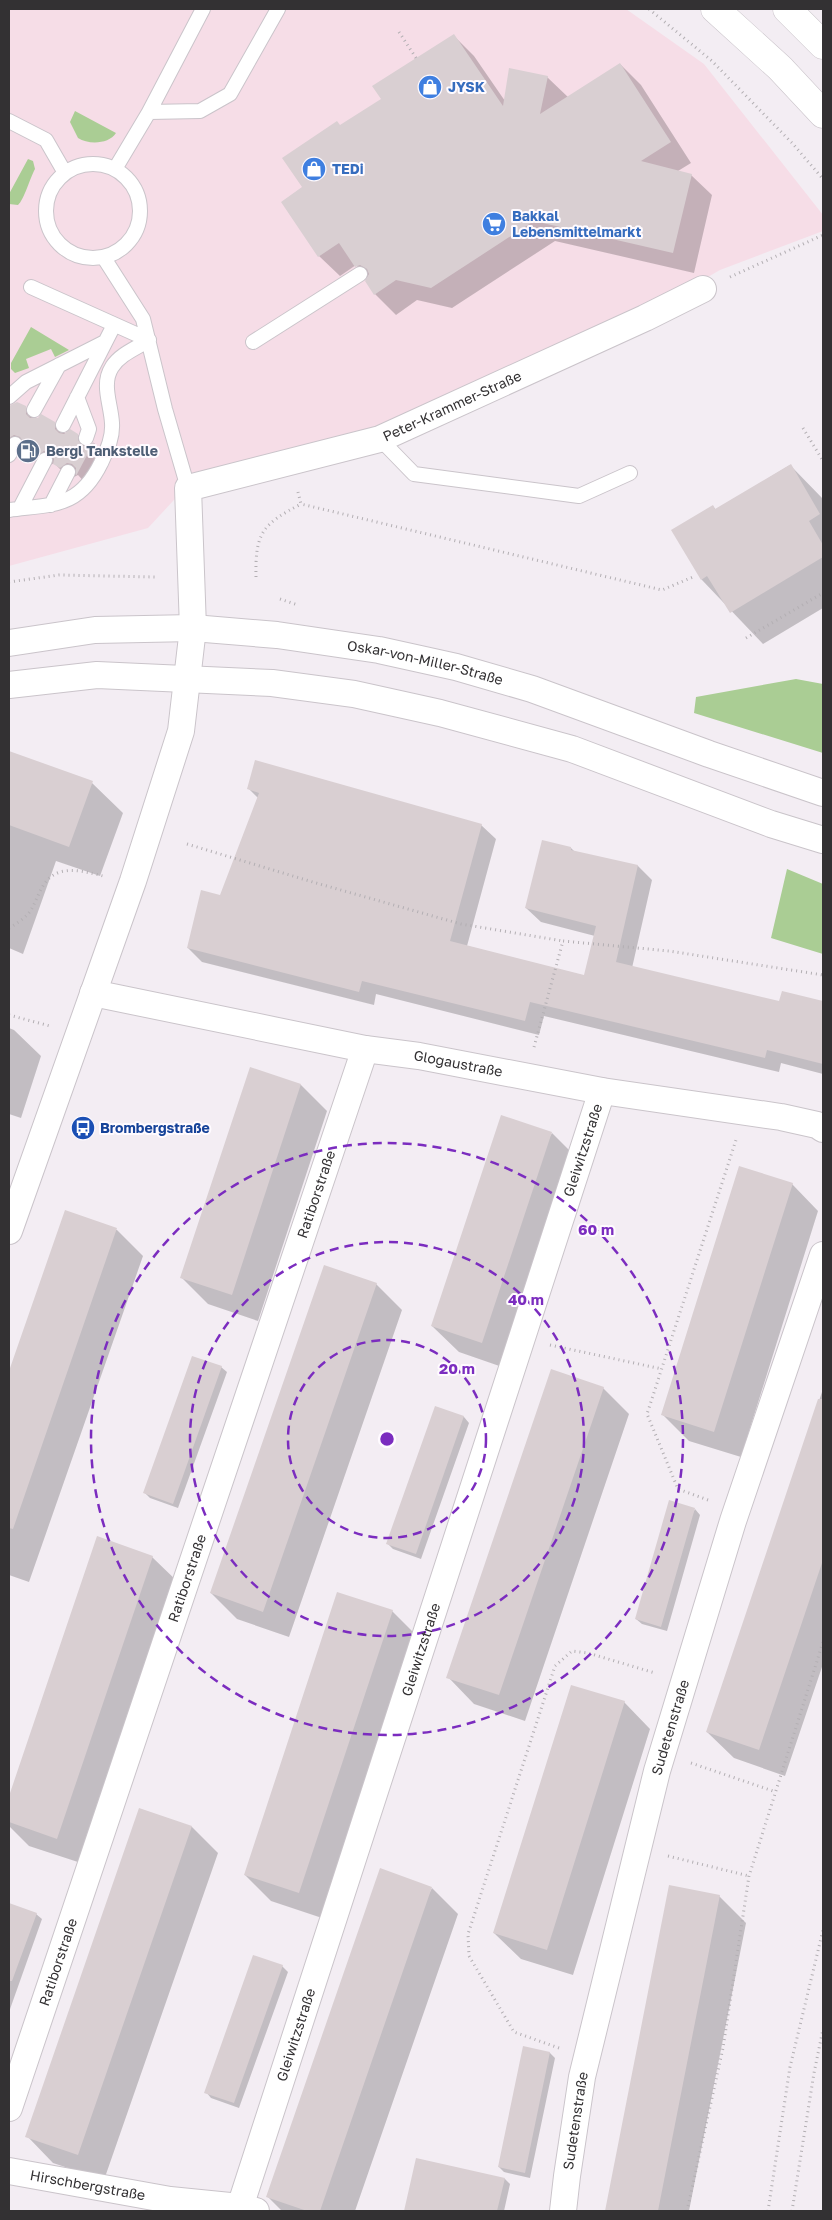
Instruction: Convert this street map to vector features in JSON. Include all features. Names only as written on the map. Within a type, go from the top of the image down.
[{"type":"main road","points":[[715,9],[780,68],[823,114]]},
{"type":"main road","points":[[786,9],[823,45]]},
{"type":"street","name":"Peter-Krammer-Straße","points":[[188,488],[380,439],[703,289]]},
{"type":"street","points":[[9,1231],[133,881],[181,731],[189,678],[193,628],[188,488]]},
{"type":"street","name":"Oskar-von-Miller-Straße","points":[[9,643],[95,630],[193,628],[304,639],[379,650],[456,667],[532,689],[709,754],[823,793]]},
{"type":"street","points":[[9,686],[97,675],[272,683],[336,692],[440,713],[572,749],[770,824],[823,840]]},
{"type":"street","name":"Glogaustraße","points":[[93,993],[365,1049],[418,1056],[602,1091],[781,1117],[817,1125],[823,1129]]},
{"type":"street","name":"Ratiborstraße","points":[[9,2108],[365,1049]]},
{"type":"street","name":"Gleiwitzstraße","points":[[248,2209],[602,1091]]},
{"type":"street","name":"Sudetenstraße","points":[[563,2211],[568,2166],[587,2057],[662,1753],[737,1511],[823,1256]]},
{"type":"street","name":"Hirschbergstraße","points":[[9,2171],[168,2206],[248,2209]]},
{"type":"lane","points":[[115,169],[149,112],[203,9]]},
{"type":"lane","points":[[149,112],[200,111],[230,94],[278,9]]},
{"type":"lane","points":[[9,121],[46,140],[65,173]]},
{"type":"lane","points":[[93,164],[115,169],[125,176],[135,188],[140,206],[139,223],[132,239],[120,251],[104,258],[88,259],[76,256],[63,248],[54,238],[47,225],[48,195],[65,173],[77,166],[93,164]]},
{"type":"lane","points":[[104,258],[143,319],[165,409],[188,488]]},
{"type":"lane","points":[[254,342],[360,274]]},
{"type":"lane","points":[[31,287],[149,340]]},
{"type":"lane","points":[[63,426],[114,325]]},
{"type":"lane","points":[[14,509],[51,505],[71,499],[86,488],[111,442],[112,424],[106,389],[112,366],[124,355],[149,340]]},
{"type":"lane","points":[[9,397],[26,382],[105,342]]},
{"type":"lane","points":[[34,410],[59,365]]},
{"type":"lane","points":[[77,397],[89,428],[86,438]]},
{"type":"lane","points":[[380,439],[414,474],[579,496],[630,473]]},
{"type":"lane","points":[[14,509],[45,460]]},
{"type":"lane","points":[[51,505],[68,472]]},
{"type":"path","points":[[649,9],[712,61],[793,144],[823,179]]},
{"type":"path","points":[[399,32],[416,58]]},
{"type":"path","points":[[703,289],[823,235]]},
{"type":"path","points":[[804,428],[823,461]]},
{"type":"path","points":[[290,462],[301,504]]},
{"type":"path","points":[[256,577],[256,558],[259,540],[265,528],[277,517],[301,504],[662,590],[693,577]]},
{"type":"path","points":[[9,582],[59,575],[155,578]]},
{"type":"path","points":[[746,638],[823,593]]},
{"type":"path","points":[[186,844],[461,924],[563,941],[669,951],[823,974]]},
{"type":"path","points":[[9,928],[29,913],[37,893],[49,879],[61,872],[83,872],[133,881]]},
{"type":"path","points":[[526,1076],[563,941]]},
{"type":"path","points":[[9,1015],[80,1034]]},
{"type":"path","points":[[734,1147],[647,1414],[678,1489],[737,1511]]},
{"type":"path","points":[[559,1347],[662,1369]]},
{"type":"path","points":[[687,2211],[723,2048],[749,1876],[823,1642]]},
{"type":"path","points":[[587,2057],[514,2032],[469,1956],[468,1934],[555,1666],[572,1651],[588,1653],[685,1681]]},
{"type":"path","points":[[662,1753],[776,1792]]},
{"type":"path","points":[[638,1849],[749,1876]]},
{"type":"path","points":[[768,2211],[790,2068],[823,1930]]},
{"type":"path","points":[[792,2211],[823,2029]]},
{"type":"shaded area","points":[[9,9],[626,9],[704,64],[823,215],[823,231],[720,270],[673,297],[380,439],[186,487],[148,528],[9,566]]},
{"type":"green space","points":[[75,111],[116,133],[109,139],[98,142],[88,142],[78,138],[70,122]]},
{"type":"green space","points":[[28,159],[33,161],[35,169],[25,194],[18,205],[9,204],[9,194]]},
{"type":"green space","points":[[31,327],[69,350],[55,357],[51,349],[26,359],[29,368],[15,373],[11,369],[11,363]]},
{"type":"green space","points":[[796,679],[823,684],[823,753],[694,713],[696,697]]},
{"type":"green space","points":[[787,869],[823,884],[823,954],[771,938]]},
{"type":"building","points":[[454,34],[503,106],[509,68],[548,76],[540,114],[620,63],[671,142],[641,161],[692,174],[673,253],[534,221],[431,288],[396,280],[374,295],[365,281],[369,274],[367,269],[360,265],[355,267],[339,243],[318,257],[281,202],[302,187],[282,158],[337,121],[340,125],[381,99],[372,86]]},
{"type":"building","points":[[17,402],[26,406],[26,414],[30,418],[38,418],[41,414],[55,422],[55,429],[59,433],[64,434],[70,429],[78,434],[78,440],[83,446],[88,446],[94,442],[76,476],[76,468],[72,464],[67,463],[60,468],[53,464],[54,459],[49,453],[44,451],[37,456],[23,448],[24,443],[20,437],[14,435],[9,438],[9,406]]},
{"type":"building","points":[[791,464],[820,514],[809,521],[823,545],[823,557],[730,613],[707,576],[701,580],[671,530],[713,505],[715,509]]},
{"type":"building","points":[[9,751],[93,781],[69,847],[9,825]]},
{"type":"building","points":[[255,760],[482,824],[450,941],[584,975],[596,926],[525,908],[542,840],[571,847],[571,850],[638,865],[616,962],[779,1001],[782,991],[823,1001],[823,1064],[767,1050],[765,1058],[530,1002],[525,1021],[362,981],[359,992],[187,948],[201,890],[220,895],[259,793],[247,789]]},
{"type":"building","points":[[250,1067],[301,1084],[232,1295],[180,1278]]},
{"type":"building","points":[[501,1115],[552,1132],[482,1343],[431,1326]]},
{"type":"building","points":[[739,1166],[793,1183],[714,1432],[661,1415]]},
{"type":"building","points":[[65,1210],[117,1228],[13,1529],[9,1528],[9,1371]]},
{"type":"building","points":[[324,1265],[377,1283],[263,1612],[210,1593]]},
{"type":"building","points":[[192,1356],[222,1366],[173,1504],[143,1493]]},
{"type":"building","points":[[551,1369],[604,1387],[499,1695],[446,1678]]},
{"type":"building","points":[[818,1399],[823,1399],[823,1560],[759,1750],[706,1732]]},
{"type":"building","points":[[435,1406],[464,1416],[416,1554],[386,1544]]},
{"type":"building","points":[[669,1500],[695,1508],[661,1627],[635,1619]]},
{"type":"building","points":[[97,1536],[153,1556],[57,1839],[9,1822],[9,1796]]},
{"type":"building","points":[[337,1592],[393,1610],[299,1893],[244,1875]]},
{"type":"building","points":[[571,1685],[625,1701],[547,1950],[493,1933]]},
{"type":"building","points":[[139,1808],[192,1826],[78,2155],[25,2137]]},
{"type":"building","points":[[380,1868],[432,1887],[320,2211],[307,2211],[266,2197]]},
{"type":"building","points":[[669,1885],[720,1895],[658,2211],[605,2211]]},
{"type":"building","points":[[9,1903],[37,1913],[12,1981],[9,1981]]},
{"type":"building","points":[[253,1955],[283,1965],[234,2103],[204,2093]]},
{"type":"building","points":[[523,2046],[550,2052],[525,2173],[498,2167]]},
{"type":"building","points":[[416,2158],[505,2178],[497,2211],[404,2211]]},
{"type":"place","name":"JYSK","points":[[430,87]]},
{"type":"place","name":"TEDi","points":[[314,169]]},
{"type":"place","name":"Bakkal Lebensmittelmarkt","points":[[494,224]]},
{"type":"place","name":"Bergl Tankstelle","points":[[28,451]]},
{"type":"place","name":"Brombergstraße","points":[[83,1128]]}]
